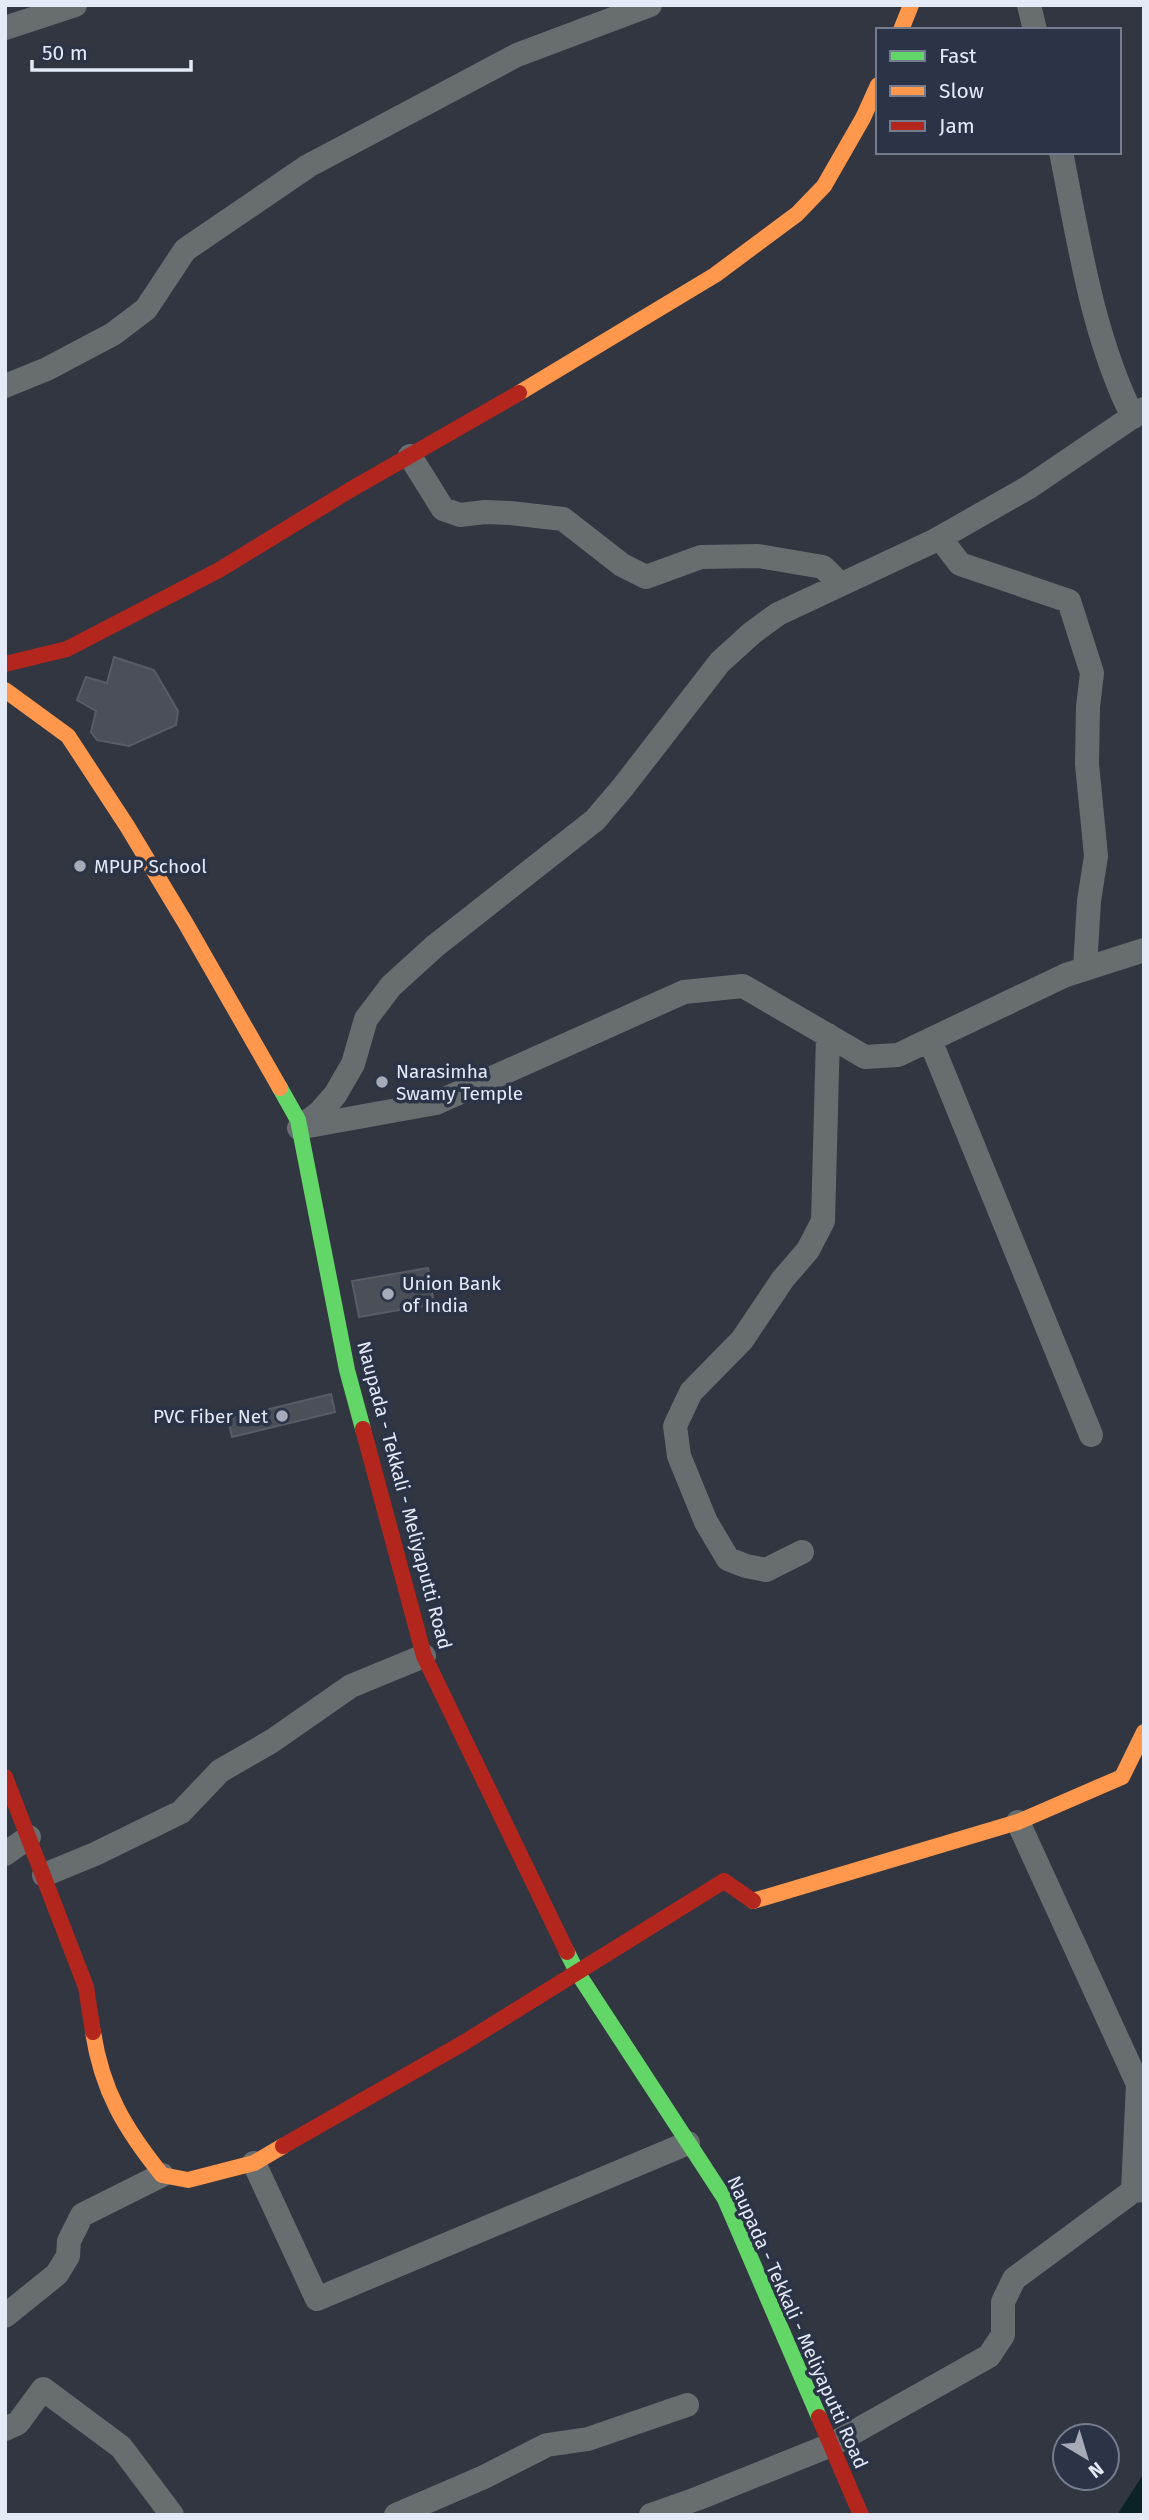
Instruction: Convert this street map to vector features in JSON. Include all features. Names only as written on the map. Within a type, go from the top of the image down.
[{"type":"main road","points":[[902,28],[911,5]]},
{"type":"main road","points":[[5,643],[8,664],[67,649],[108,629],[219,570],[590,352],[715,275],[797,214],[824,186],[863,118],[876,89]]},
{"type":"main road","name":"Naupada - Tekkali - Meliyaputti Road","points":[[5,690],[68,736],[127,826],[186,924],[298,1120],[347,1370],[424,1656],[577,1972],[725,2199],[861,2515]]},
{"type":"main road","points":[[5,1777],[86,1987],[98,2063],[118,2112],[134,2140],[162,2175],[188,2180],[254,2163],[465,2042],[724,1881],[753,1901],[1018,1822],[1133,1778],[1144,1732]]},
{"type":"street","points":[[5,28],[75,5]]},
{"type":"street","points":[[5,386],[58,363],[113,334],[146,309],[185,250],[308,166],[517,55],[650,5]]},
{"type":"street","points":[[1029,5],[1035,28]]},
{"type":"street","points":[[299,1128],[320,1112],[335,1095],[353,1064],[366,1019],[391,986],[435,946],[595,820],[624,787],[720,662],[752,633],[778,614],[940,538],[1029,487],[1140,413],[1106,353],[1061,154]]},
{"type":"street","points":[[410,456],[443,509],[460,515],[485,512],[563,519],[622,565],[646,577],[701,557],[758,556],[823,567],[840,584]]},
{"type":"street","points":[[940,538],[960,564],[1069,601],[1092,673],[1088,707],[1087,764],[1096,856],[1089,901],[1085,968]]},
{"type":"street","points":[[299,1128],[436,1103],[684,992],[743,986],[865,1057],[898,1055],[1066,975],[1144,950]]},
{"type":"street","points":[[802,1552],[766,1570],[728,1559],[706,1521],[679,1457],[674,1426],[691,1392],[742,1340],[783,1279],[808,1250],[823,1221],[828,1035]]},
{"type":"street","points":[[930,1040],[1091,1435]]},
{"type":"street","points":[[44,1875],[95,1854],[181,1812],[220,1771],[272,1741],[351,1686],[424,1656]]},
{"type":"street","points":[[651,2515],[831,2445],[989,2356],[1003,2335],[1003,2302],[1014,2279],[1138,2190],[1138,2084],[1018,1822]]},
{"type":"street","points":[[5,1854],[29,1837]]},
{"type":"street","points":[[254,2163],[317,2299],[688,2143]]},
{"type":"street","points":[[5,2316],[57,2274],[68,2256],[69,2241],[82,2215],[162,2175]]},
{"type":"street","points":[[5,2429],[18,2423],[43,2389],[121,2447],[172,2515]]},
{"type":"street","points":[[396,2515],[484,2477],[547,2445],[588,2439],[687,2405]]},
{"type":"shaded area","points":[[1144,2473],[1144,2515],[1117,2515]]},
{"type":"building","points":[[114,657],[154,670],[178,711],[176,725],[129,746],[97,740],[91,732],[96,711],[77,700],[86,677],[107,683]]},
{"type":"building","name":"Union Bank of India","points":[[428,1268],[434,1304],[359,1317],[352,1281]]},
{"type":"building","name":"PVC Fiber Net","points":[[331,1394],[335,1412],[232,1437],[228,1419]]},
{"type":"traffic: fast","points":[[280,1088],[298,1120],[347,1370],[363,1429]]},
{"type":"traffic: fast","points":[[567,1952],[577,1972],[725,2199],[819,2417]]},
{"type":"traffic: slow","points":[[902,28],[911,5]]},
{"type":"traffic: slow","points":[[519,393],[715,275],[797,214],[824,186],[863,118],[876,89]]},
{"type":"traffic: slow","points":[[5,690],[68,736],[127,826],[280,1088]]},
{"type":"traffic: slow","points":[[753,1901],[1018,1822],[1122,1777],[1144,1732]]},
{"type":"traffic: slow","points":[[93,2032],[102,2073],[117,2108],[137,2142],[162,2175],[188,2180],[254,2163],[283,2146]]},
{"type":"traffic: jam","points":[[5,664],[67,649],[219,570],[350,490],[519,393]]},
{"type":"traffic: jam","points":[[363,1429],[424,1656],[567,1952]]},
{"type":"traffic: jam","points":[[5,1777],[86,1987],[93,2032]]},
{"type":"traffic: jam","points":[[283,2146],[465,2042],[724,1881],[753,1901]]},
{"type":"traffic: jam","points":[[819,2417],[861,2515]]},
{"type":"place","name":"MPUP School","points":[[80,866]]},
{"type":"place","name":"Narasimha Swamy Temple","points":[[382,1082]]},
{"type":"place","name":"Union Bank of India","points":[[388,1294]]},
{"type":"place","name":"PVC Fiber Net","points":[[282,1416]]}]
